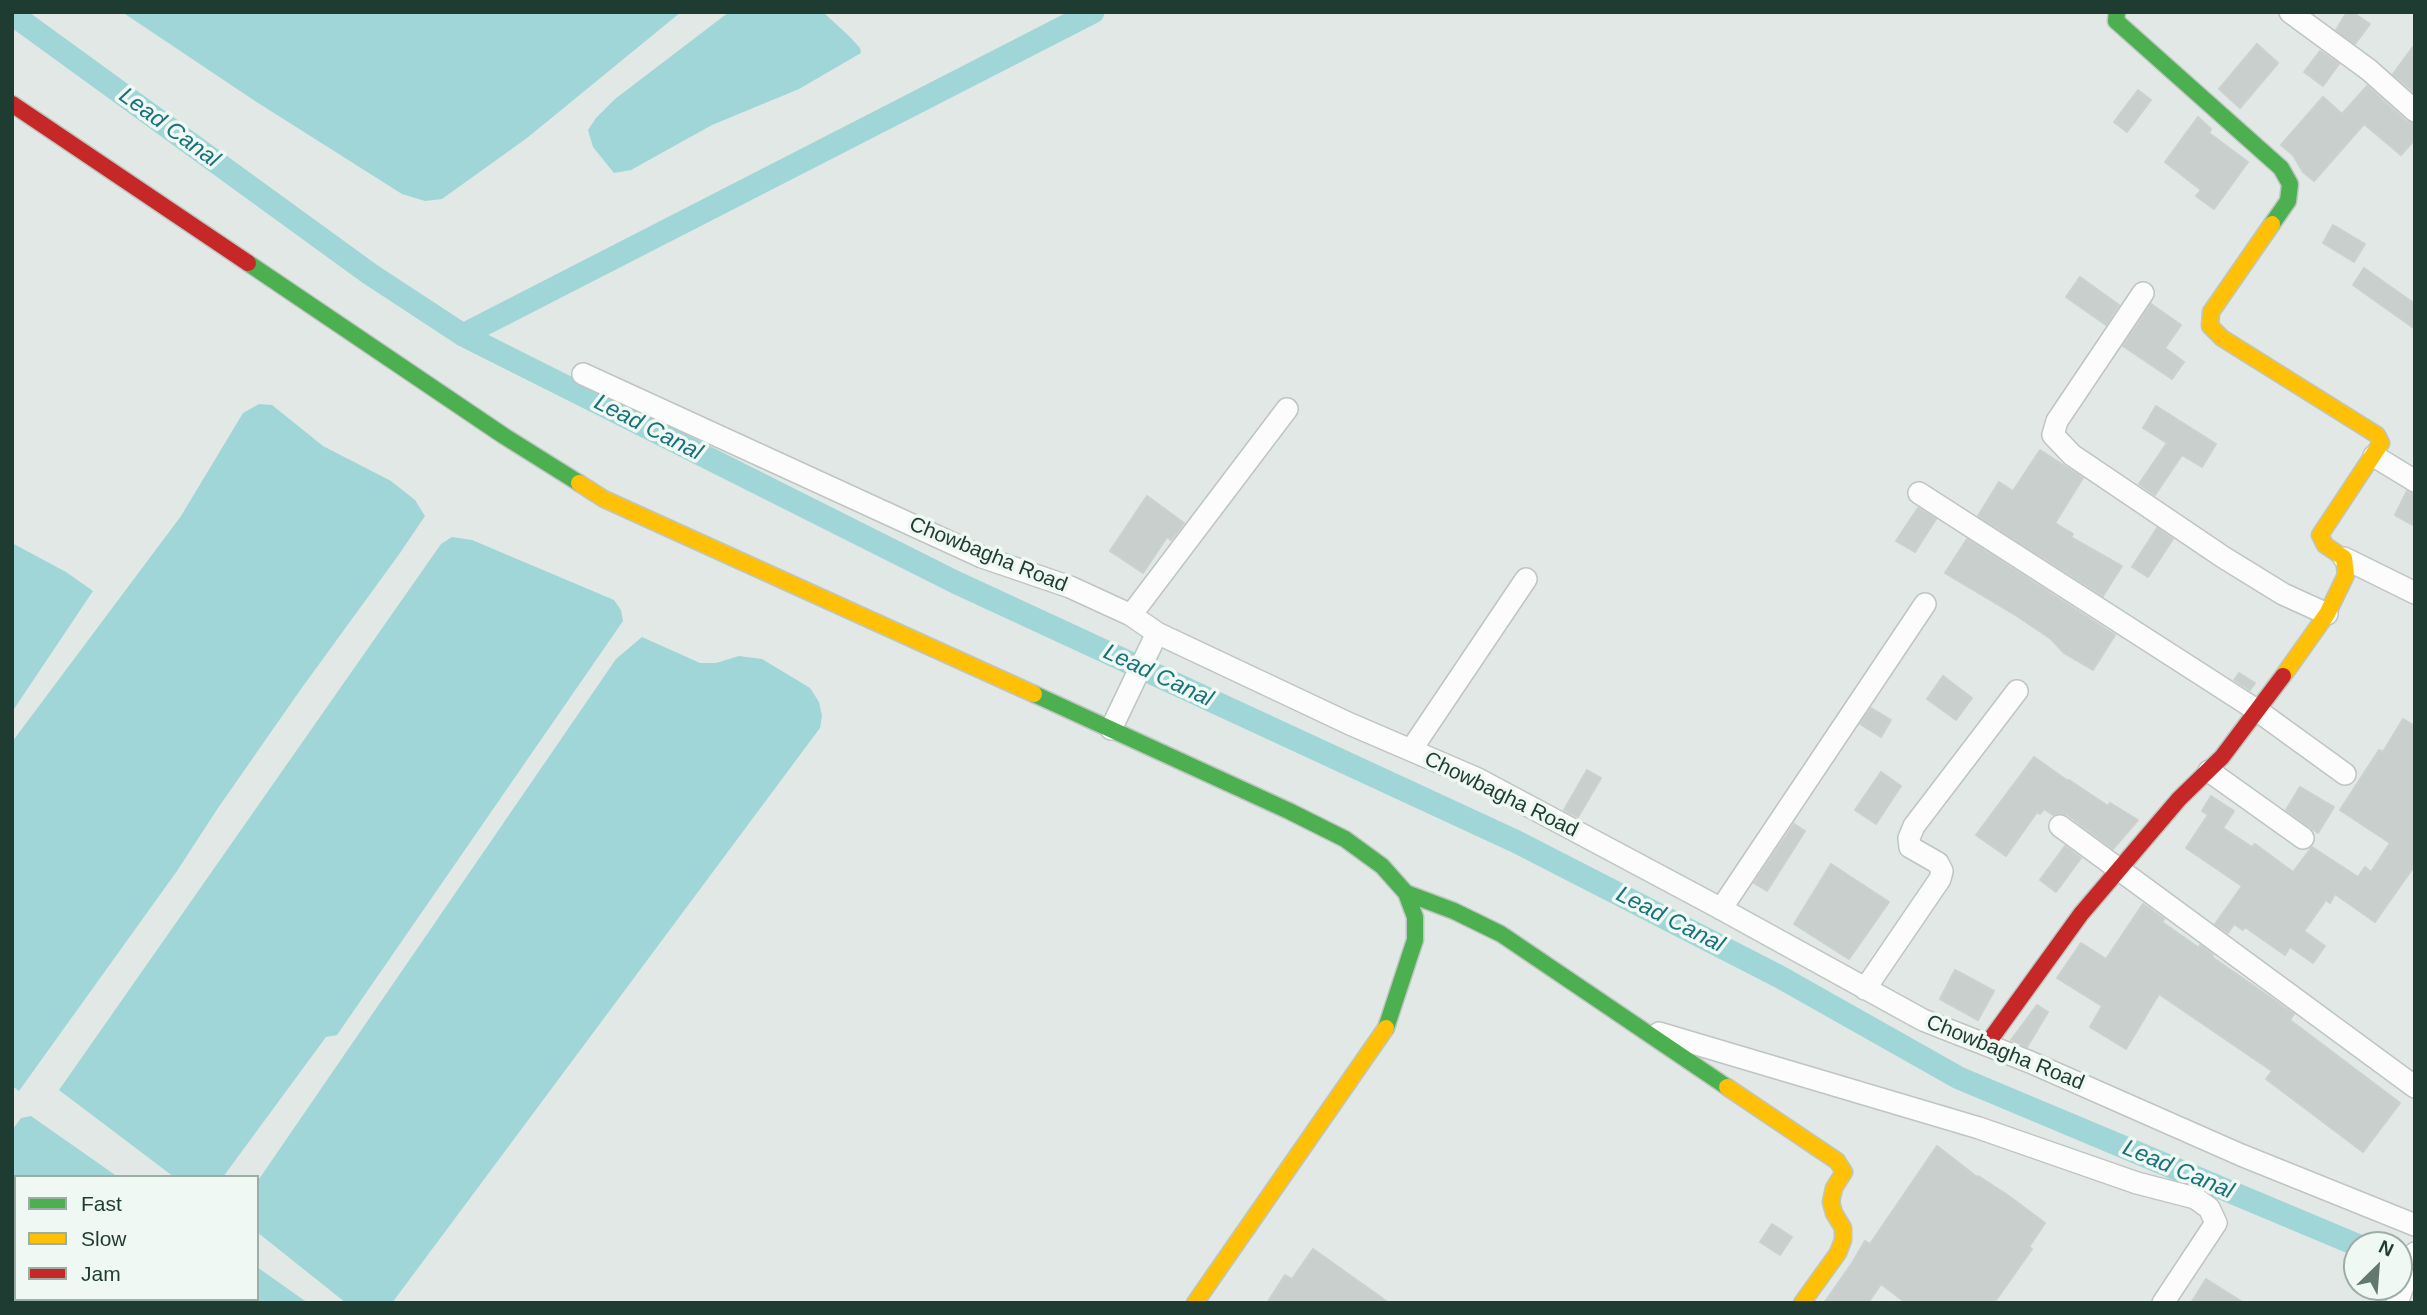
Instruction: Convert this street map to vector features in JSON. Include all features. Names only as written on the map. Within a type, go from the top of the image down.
[{"type":"street","points":[[2117,12],[2116,21],[2281,168],[2290,184],[2288,201],[2211,312],[2210,326],[2222,338],[2377,435],[2381,443],[2374,456],[2320,535],[2325,545],[2344,558],[2415,593]]},
{"type":"street","points":[[2290,12],[2368,71],[2415,111]]},
{"type":"street","points":[[12,104],[492,428],[604,499],[711,545],[1345,839],[1382,866],[1406,892],[1415,917],[1415,940],[1396,1003],[1385,1028],[1195,1303]]},
{"type":"street","points":[[2143,293],[2057,421],[2053,435],[2072,455],[2232,563],[2283,594],[2327,614]]},
{"type":"street","name":"Chowbagha Road","points":[[583,373],[982,557],[1070,587],[1130,615],[1157,633],[1350,724],[1478,779],[1923,1020],[1987,1044],[2241,1155],[2415,1225]]},
{"type":"street","points":[[1130,615],[1287,409]]},
{"type":"street","points":[[2374,456],[2415,481]]},
{"type":"street","points":[[1919,494],[2258,711],[2346,774]]},
{"type":"street","points":[[1987,1044],[2081,914],[2179,799],[2222,757],[2280,682],[2327,614],[2346,575],[2344,558]]},
{"type":"street","points":[[1411,750],[1526,579]]},
{"type":"street","points":[[1721,909],[1925,604]]},
{"type":"street","points":[[1111,729],[1157,633]]},
{"type":"street","points":[[1865,989],[1940,879],[1942,871],[1938,863],[1910,847],[1909,838],[1914,826],[2017,691]]},
{"type":"street","points":[[2209,771],[2303,838]]},
{"type":"street","points":[[2060,826],[2415,1087]]},
{"type":"street","points":[[1406,892],[1501,934],[1837,1161],[1844,1172],[1834,1188],[1831,1202],[1843,1228],[1843,1240],[1838,1253],[1802,1303]]},
{"type":"street","points":[[1640,1027],[1979,1128],[2137,1183],[2195,1198],[2209,1208],[2216,1223],[2163,1303]]},
{"type":"water","points":[[122,12],[681,12],[527,138],[442,199],[425,201],[402,194],[255,101]]},
{"type":"water","points":[[729,12],[823,12],[850,37],[861,53],[799,89],[712,125],[631,170],[614,173],[593,147],[588,130],[596,118],[615,99]]},
{"type":"water","points":[[259,404],[272,405],[323,446],[391,481],[415,500],[425,516],[301,689],[177,871],[19,1091],[12,1086],[12,742],[181,516],[243,413]]},
{"type":"water","points":[[452,537],[472,540],[614,600],[621,610],[623,621],[337,1035],[326,1037],[224,1175],[171,1175],[59,1090],[441,544]]},
{"type":"water","points":[[12,543],[66,572],[93,591],[12,712]]},
{"type":"water","points":[[642,637],[700,663],[716,663],[739,656],[762,659],[810,688],[819,702],[822,716],[820,728],[392,1303],[346,1303],[259,1234],[259,1179],[616,659]]},
{"type":"water","points":[[31,1116],[115,1175],[14,1175],[14,1301],[122,1301],[121,1303],[12,1303],[12,1130],[21,1118]]},
{"type":"water","points":[[259,1268],[308,1303],[167,1303],[259,1301]]},
{"type":"building","points":[[2347,12],[2352,12],[2370,24],[2355,44],[2336,30]]},
{"type":"building","points":[[2257,44],[2278,63],[2240,108],[2219,89]]},
{"type":"building","points":[[2415,44],[2415,93],[2393,74]]},
{"type":"building","points":[[2320,51],[2339,64],[2323,86],[2304,72]]},
{"type":"building","points":[[2367,86],[2406,121],[2415,124],[2415,139],[2401,155],[2364,124],[2314,181],[2281,145],[2323,97],[2342,114]]},
{"type":"building","points":[[2138,90],[2151,100],[2127,132],[2114,122]]},
{"type":"building","points":[[2198,117],[2211,129],[2209,133],[2248,162],[2214,209],[2196,196],[2201,190],[2165,162]]},
{"type":"building","points":[[2333,225],[2365,244],[2354,262],[2323,243]]},
{"type":"building","points":[[2364,268],[2415,304],[2415,329],[2353,285]]},
{"type":"building","points":[[2080,277],[2119,305],[2106,325],[2066,297]]},
{"type":"building","points":[[2151,304],[2181,325],[2165,348],[2184,362],[2172,379],[2123,346]]},
{"type":"building","points":[[2156,406],[2216,444],[2202,467],[2182,455],[2155,495],[2139,484],[2167,443],[2143,428]]},
{"type":"building","points":[[2040,450],[2083,478],[2055,523],[2073,534],[2071,537],[2122,566],[2103,596],[1978,516],[1999,482],[2013,491]]},
{"type":"building","points":[[2407,491],[2415,494],[2415,526],[2395,515]]},
{"type":"building","points":[[1147,496],[1184,523],[1171,540],[1167,537],[1143,573],[1110,551]]},
{"type":"building","points":[[1918,508],[1936,519],[1915,552],[1896,541]]},
{"type":"building","points":[[2157,528],[2173,539],[2148,577],[2132,567]]},
{"type":"building","points":[[1967,539],[2115,635],[2093,670],[2064,653],[2051,639],[2017,616],[1945,573]]},
{"type":"building","points":[[2239,673],[2255,683],[2250,690],[2234,680]]},
{"type":"building","points":[[1943,676],[1972,698],[1956,720],[1927,699]]},
{"type":"building","points":[[1871,708],[1891,720],[1881,737],[1860,724]]},
{"type":"building","points":[[2403,719],[2415,726],[2415,865],[2375,922],[2335,894],[2330,903],[2326,900],[2304,931],[2325,946],[2313,963],[2290,947],[2285,955],[2245,927],[2243,930],[2234,924],[2228,933],[2215,924],[2242,886],[2186,848],[2208,815],[2202,811],[2211,796],[2234,811],[2223,828],[2252,847],[2255,844],[2293,872],[2312,847],[2358,877],[2365,867],[2371,872],[2390,843],[2340,810],[2379,750],[2383,752]]},
{"type":"building","points":[[2034,757],[2108,806],[2110,803],[2138,820],[2113,849],[2068,815],[2053,815],[2044,809],[2040,814],[2037,812],[2006,856],[1976,835]]},
{"type":"building","points":[[1587,770],[1601,778],[1578,817],[1564,810]]},
{"type":"building","points":[[1881,772],[1901,786],[1876,824],[1855,810]]},
{"type":"building","points":[[2300,787],[2334,807],[2318,833],[2286,810]]},
{"type":"building","points":[[1794,824],[1805,831],[1767,891],[1754,883]]},
{"type":"building","points":[[2065,846],[2081,858],[2056,892],[2040,880]]},
{"type":"building","points":[[1831,864],[1889,902],[1849,959],[1794,924]]},
{"type":"building","points":[[2143,904],[2164,919],[2162,922],[2199,948],[2200,945],[2213,955],[2212,957],[2294,1014],[2290,1020],[2400,1103],[2363,1152],[2266,1079],[2272,1071],[2159,994],[2126,1049],[2090,1027],[2102,1006],[2057,978],[2081,943],[2106,959]]},
{"type":"building","points":[[1955,970],[1994,991],[1978,1020],[1940,999]]},
{"type":"building","points":[[2037,1005],[2048,1012],[2027,1047],[2011,1040]]},
{"type":"building","points":[[1937,1146],[2045,1223],[2029,1247],[2032,1249],[1994,1303],[1906,1303],[1881,1284],[1868,1303],[1824,1303],[1865,1241],[1870,1244]]},
{"type":"building","points":[[1772,1224],[1792,1237],[1780,1255],[1760,1242]]},
{"type":"building","points":[[1313,1249],[1389,1303],[1267,1303],[1285,1275],[1292,1279]]},
{"type":"building","points":[[2206,1279],[2244,1303],[2191,1303]]},
{"type":"waterway","points":[[463,335],[1093,12]]},
{"type":"waterway","name":"Lead Canal","points":[[12,14],[370,274],[463,335],[955,582],[1517,842],[1780,977],[1959,1078],[2343,1239]]},
{"type":"traffic: fast","points":[[2117,12],[2116,21],[2281,168],[2290,184],[2288,201],[2272,224]]},
{"type":"traffic: fast","points":[[248,263],[504,436],[579,483]]},
{"type":"traffic: fast","points":[[1034,694],[1289,811],[1345,839],[1382,866],[1406,893],[1415,917],[1415,940],[1386,1028]]},
{"type":"traffic: fast","points":[[1406,893],[1454,911],[1501,934],[1727,1087]]},
{"type":"traffic: slow","points":[[2272,224],[2211,312],[2210,326],[2222,338],[2377,435],[2381,443],[2320,535],[2325,545],[2344,558],[2346,575],[2327,614],[2283,676]]},
{"type":"traffic: slow","points":[[579,483],[604,499],[1034,694]]},
{"type":"traffic: slow","points":[[1195,1303],[1386,1028]]},
{"type":"traffic: slow","points":[[1727,1087],[1837,1161],[1844,1172],[1834,1188],[1831,1202],[1843,1228],[1843,1240],[1838,1253],[1802,1303]]},
{"type":"traffic: jam","points":[[12,104],[248,263]]},
{"type":"traffic: jam","points":[[1987,1044],[2081,914],[2179,799],[2222,757],[2283,676]]}]
